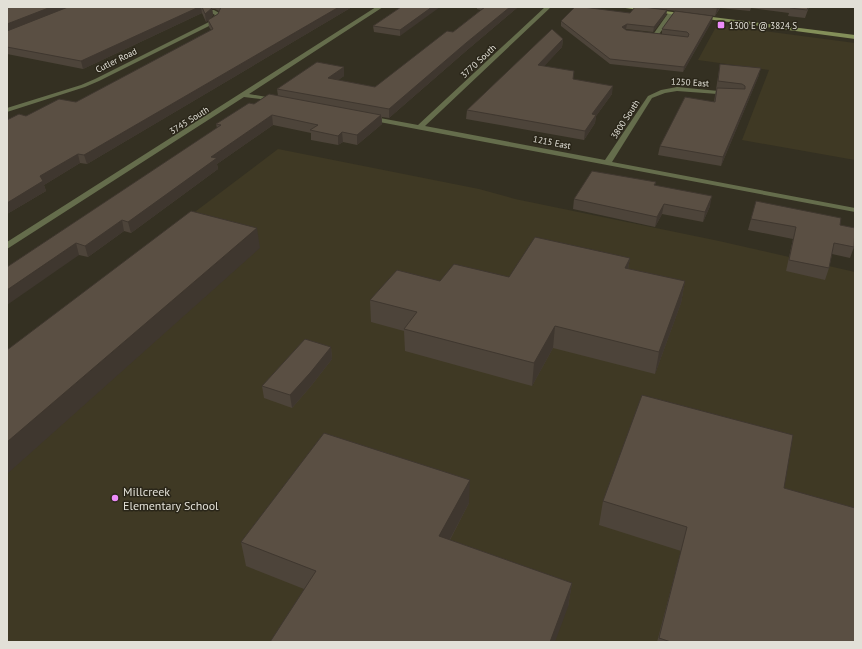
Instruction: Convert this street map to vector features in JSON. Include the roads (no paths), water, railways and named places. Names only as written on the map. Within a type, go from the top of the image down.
[{"type":"main road","points":[[621,7],[855,37]]},
{"type":"street","name":"3745 South","points":[[7,246],[245,95],[380,7]]},
{"type":"street","name":"3770 South","points":[[420,127],[548,7]]},
{"type":"street","name":"Cutler Road","points":[[7,110],[83,86],[97,80],[211,23],[216,19],[218,14],[212,11]]},
{"type":"street","points":[[655,36],[671,14]]},
{"type":"street","points":[[648,35],[663,37]]},
{"type":"street","name":"1250 East","points":[[663,90],[677,89],[733,94]]},
{"type":"street","name":"3800 South","points":[[607,163],[650,97],[663,90]]},
{"type":"street","points":[[245,95],[286,102]]},
{"type":"street","name":"1215 East","points":[[357,116],[855,210]]},
{"type":"place","name":"1300 E @ 3824 S","points":[[721,25]]},
{"type":"place","name":"Millcreek Elementary School","points":[[115,498]]}]
